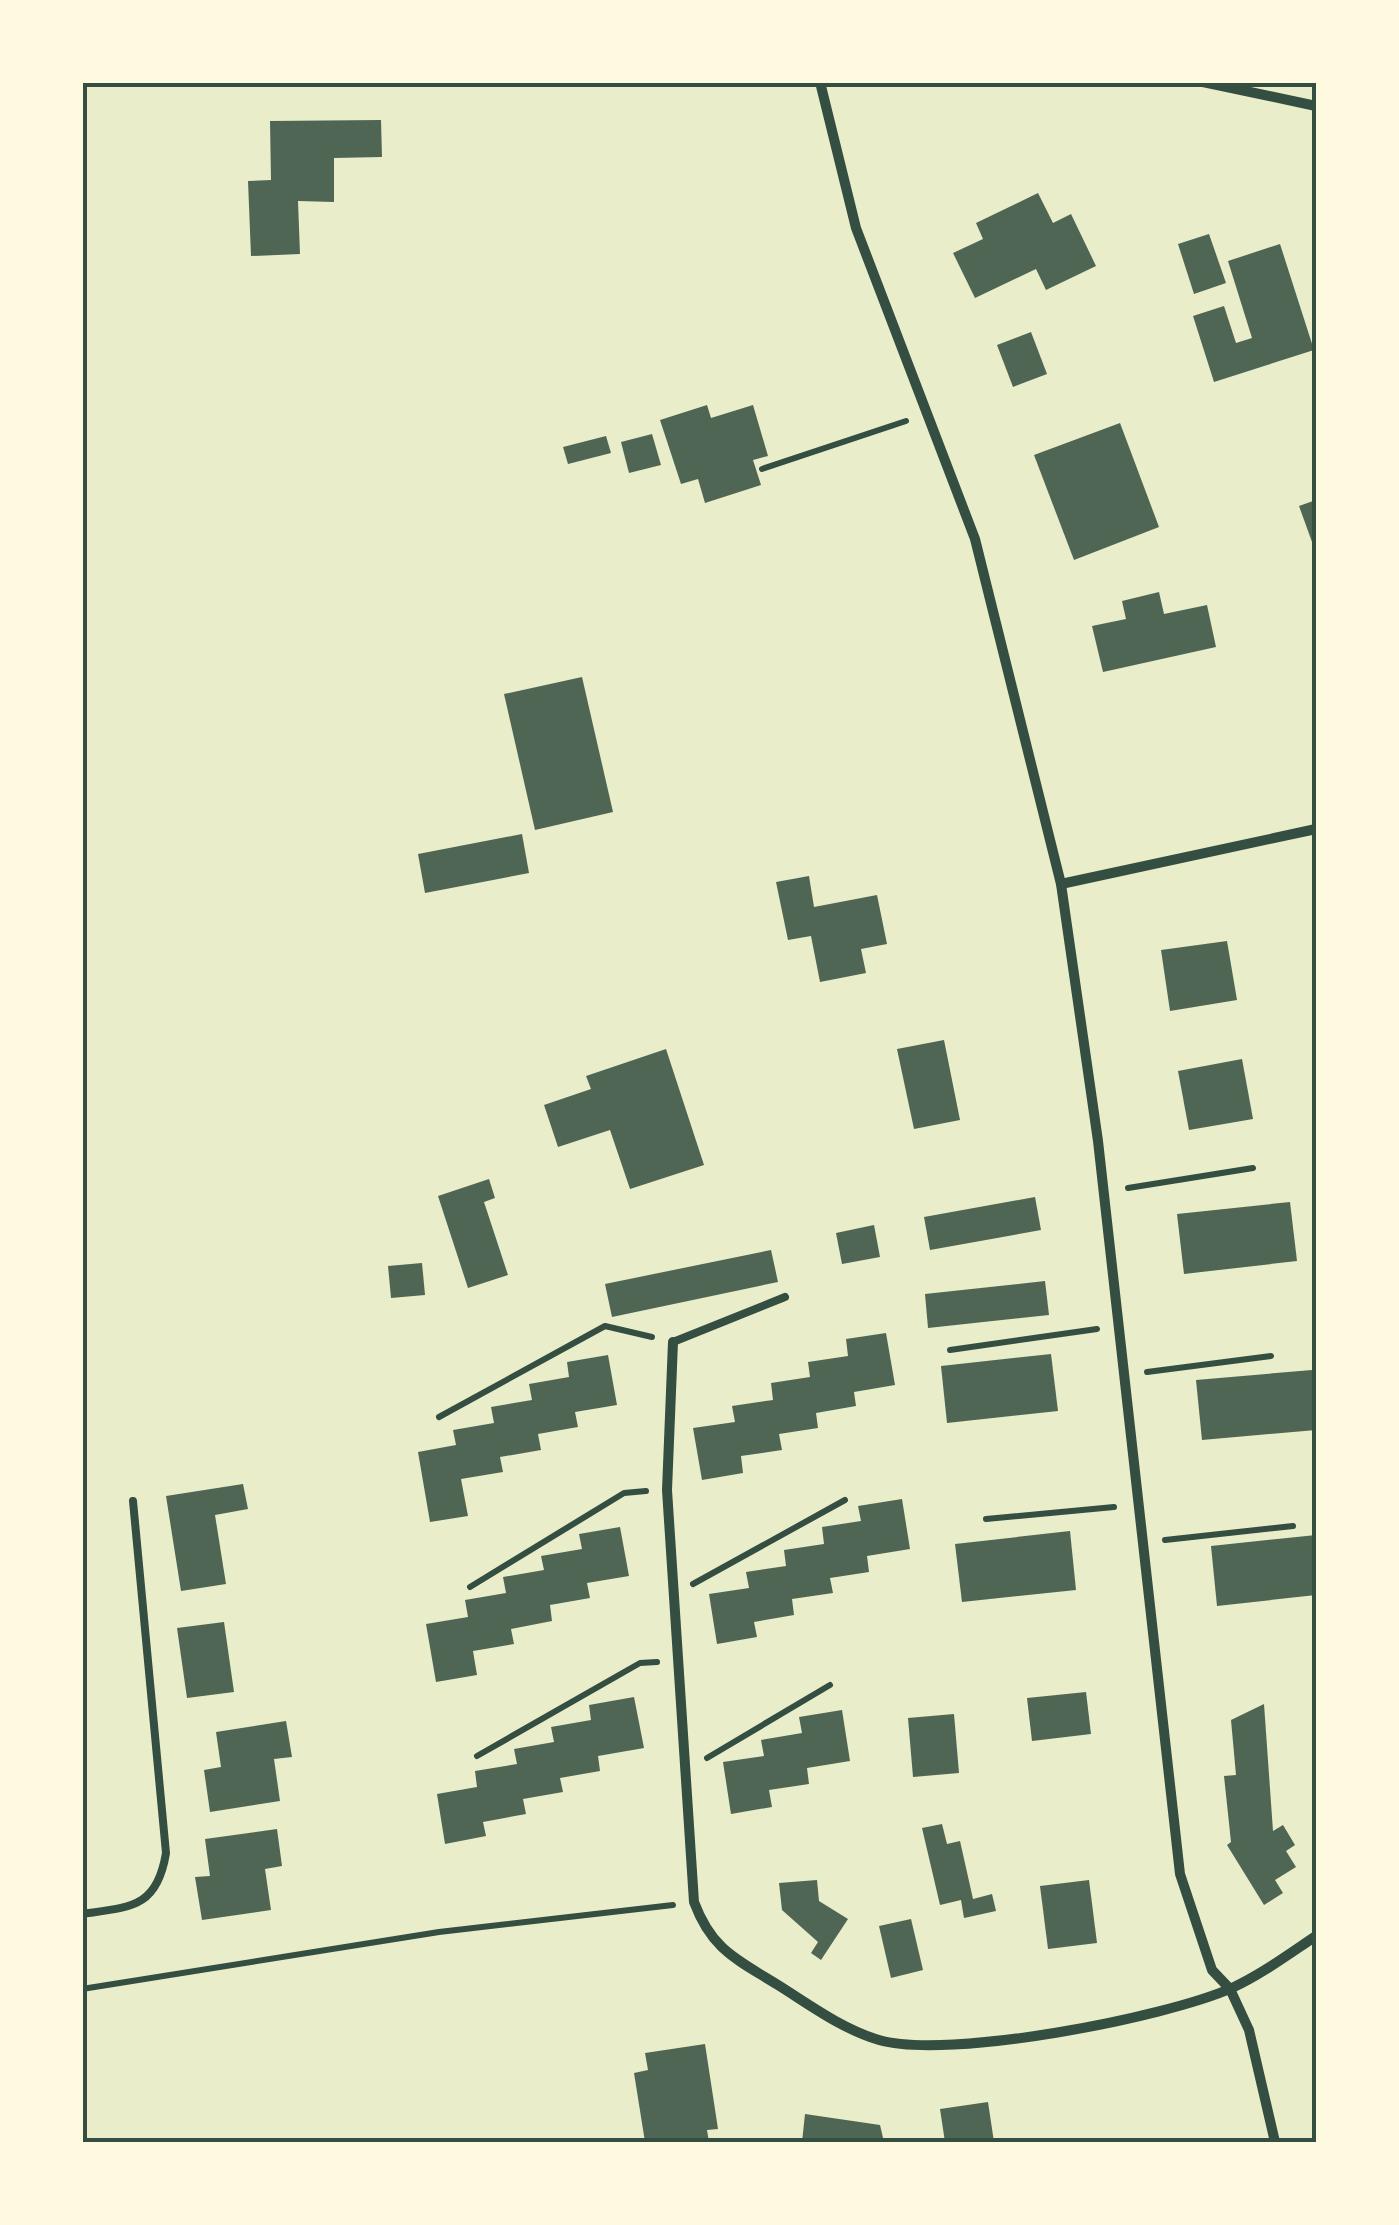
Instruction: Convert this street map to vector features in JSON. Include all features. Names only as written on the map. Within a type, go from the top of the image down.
[{"type":"street","points":[[820,82],[856,228],[975,539],[1061,884],[1100,1159],[1180,1874],[1204,1952],[1212,1970],[1230,1989],[1259,2060],[1275,2142]]},
{"type":"street","points":[[1204,82],[1316,106]]},
{"type":"street","points":[[1061,884],[1316,829]]},
{"type":"street","points":[[673,1342],[668,1490],[694,1902],[705,1930],[721,1950],[837,2022],[878,2040],[917,2046],[1074,2028],[1230,1989],[1316,1936]]},
{"type":"lane","points":[[673,1342],[785,1297]]},
{"type":"lane","points":[[82,1914],[124,1908],[148,1897],[158,1886],[166,1853],[133,1500]]},
{"type":"path","points":[[762,469],[906,421]]},
{"type":"path","points":[[1128,1188],[1253,1168]]},
{"type":"path","points":[[439,1416],[605,1326],[673,1342]]},
{"type":"path","points":[[950,1350],[1097,1328]]},
{"type":"path","points":[[1147,1372],[1271,1356]]},
{"type":"path","points":[[470,1586],[624,1493],[668,1490]]},
{"type":"path","points":[[675,1594],[845,1500]]},
{"type":"path","points":[[986,1519],[1114,1507]]},
{"type":"path","points":[[1164,1540],[1293,1526]]},
{"type":"path","points":[[477,1756],[640,1663],[678,1660]]},
{"type":"path","points":[[685,1772],[830,1685]]},
{"type":"path","points":[[82,1990],[439,1932],[694,1902]]},
{"type":"building","points":[[381,120],[382,157],[334,158],[334,202],[298,201],[300,254],[251,256],[248,181],[271,180],[270,121]]},
{"type":"building","points":[[1038,193],[1053,223],[1071,214],[1096,266],[1046,290],[1036,269],[975,298],[953,253],[983,239],[976,223]]},
{"type":"building","points":[[1209,234],[1226,283],[1194,294],[1178,244]]},
{"type":"building","points":[[1280,244],[1314,350],[1214,382],[1193,316],[1224,306],[1236,343],[1252,338],[1228,261]]},
{"type":"building","points":[[1031,332],[1047,374],[1013,387],[997,345]]},
{"type":"building","points":[[707,405],[711,418],[753,405],[768,456],[753,460],[761,485],[705,503],[698,479],[681,484],[660,420]]},
{"type":"building","points":[[1120,423],[1159,527],[1074,560],[1034,455]]},
{"type":"building","points":[[652,434],[661,465],[629,473],[621,442]]},
{"type":"building","points":[[606,436],[611,453],[568,464],[563,447]]},
{"type":"building","points":[[1316,500],[1316,553],[1299,506]]},
{"type":"building","points":[[1159,592],[1164,614],[1207,605],[1216,647],[1103,672],[1092,626],[1126,619],[1122,601]]},
{"type":"building","points":[[582,677],[613,812],[535,830],[504,694]]},
{"type":"building","points":[[522,834],[529,873],[425,893],[418,854]]},
{"type":"building","points":[[809,876],[814,907],[877,895],[887,944],[861,949],[866,973],[820,982],[811,936],[788,940],[776,882]]},
{"type":"building","points":[[1227,941],[1237,1000],[1170,1011],[1161,950]]},
{"type":"building","points":[[944,1040],[960,1120],[914,1129],[897,1049]]},
{"type":"building","points":[[666,1049],[704,1165],[630,1189],[610,1130],[558,1147],[544,1105],[591,1089],[586,1076]]},
{"type":"building","points":[[1242,1059],[1253,1119],[1189,1130],[1178,1071]]},
{"type":"building","points":[[489,1179],[495,1198],[484,1202],[508,1275],[468,1288],[438,1196]]},
{"type":"building","points":[[1035,1197],[1041,1230],[930,1250],[924,1217]]},
{"type":"building","points":[[1290,1202],[1297,1261],[1184,1274],[1177,1214]]},
{"type":"building","points":[[874,1225],[880,1257],[842,1264],[836,1233]]},
{"type":"building","points":[[771,1250],[778,1282],[612,1317],[605,1284]]},
{"type":"building","points":[[422,1263],[425,1295],[391,1298],[388,1266]]},
{"type":"building","points":[[1045,1281],[1049,1315],[928,1328],[925,1294]]},
{"type":"building","points":[[886,1333],[895,1385],[854,1392],[856,1406],[816,1413],[818,1428],[779,1434],[782,1450],[741,1456],[743,1473],[702,1480],[693,1428],[735,1422],[732,1406],[773,1400],[771,1383],[810,1377],[808,1362],[848,1356],[846,1339]]},
{"type":"building","points":[[1051,1354],[1058,1411],[947,1423],[941,1366]]},
{"type":"building","points":[[608,1355],[617,1405],[575,1412],[578,1427],[538,1434],[541,1450],[500,1457],[503,1472],[461,1479],[468,1516],[430,1522],[418,1452],[456,1445],[453,1430],[494,1423],[491,1407],[532,1400],[529,1384],[569,1377],[567,1362]]},
{"type":"building","points":[[1312,1370],[1316,1430],[1202,1440],[1196,1380]]},
{"type":"building","points":[[243,1484],[248,1509],[215,1515],[226,1584],[181,1591],[166,1496]]},
{"type":"building","points":[[902,1499],[910,1549],[867,1556],[869,1572],[830,1578],[833,1593],[792,1599],[794,1615],[754,1622],[757,1637],[717,1644],[709,1594],[749,1588],[746,1572],[786,1566],[784,1550],[824,1544],[822,1527],[861,1521],[858,1506]]},
{"type":"building","points":[[620,1527],[629,1576],[587,1583],[590,1598],[550,1605],[552,1621],[511,1629],[514,1644],[473,1651],[477,1675],[436,1682],[426,1624],[468,1617],[465,1600],[506,1593],[503,1577],[544,1570],[541,1556],[582,1549],[579,1534]]},
{"type":"building","points":[[1070,1531],[1076,1590],[962,1602],[955,1544]]},
{"type":"building","points":[[1316,1535],[1316,1595],[1217,1606],[1211,1546]]},
{"type":"building","points":[[224,1622],[234,1692],[187,1698],[177,1628]]},
{"type":"building","points":[[1086,1692],[1091,1734],[1032,1741],[1027,1698]]},
{"type":"building","points":[[634,1697],[644,1748],[598,1756],[600,1771],[560,1778],[563,1792],[523,1799],[526,1814],[483,1822],[486,1836],[445,1844],[437,1794],[477,1787],[475,1771],[517,1764],[514,1749],[554,1742],[551,1727],[591,1720],[589,1705]]},
{"type":"building","points":[[1264,1704],[1273,1831],[1283,1825],[1295,1845],[1286,1851],[1296,1867],[1275,1880],[1283,1893],[1264,1905],[1227,1845],[1231,1842],[1224,1776],[1236,1775],[1231,1720]]},
{"type":"building","points":[[842,1710],[850,1761],[807,1768],[809,1784],[769,1790],[772,1807],[731,1814],[723,1762],[764,1756],[761,1740],[802,1733],[799,1717]]},
{"type":"building","points":[[954,1714],[959,1773],[913,1777],[908,1718]]},
{"type":"building","points":[[286,1721],[292,1757],[274,1759],[280,1801],[210,1812],[204,1770],[221,1767],[216,1732]]},
{"type":"building","points":[[942,1824],[947,1844],[960,1841],[973,1899],[992,1894],[996,1911],[964,1918],[961,1900],[940,1905],[922,1828]]},
{"type":"building","points":[[277,1829],[282,1866],[265,1869],[271,1910],[202,1920],[195,1877],[210,1876],[205,1839]]},
{"type":"building","points":[[817,1880],[819,1901],[848,1919],[821,1960],[811,1953],[818,1942],[782,1910],[779,1883]]},
{"type":"building","points":[[1089,1880],[1097,1943],[1048,1949],[1040,1886]]},
{"type":"building","points":[[911,1919],[923,1970],[891,1978],[879,1926]]},
{"type":"building","points":[[705,2044],[718,2129],[707,2130],[709,2142],[645,2142],[634,2073],[648,2070],[645,2053]]},
{"type":"building","points":[[988,2102],[994,2142],[945,2142],[940,2109]]},
{"type":"building","points":[[805,2114],[880,2125],[884,2142],[802,2142]]}]
